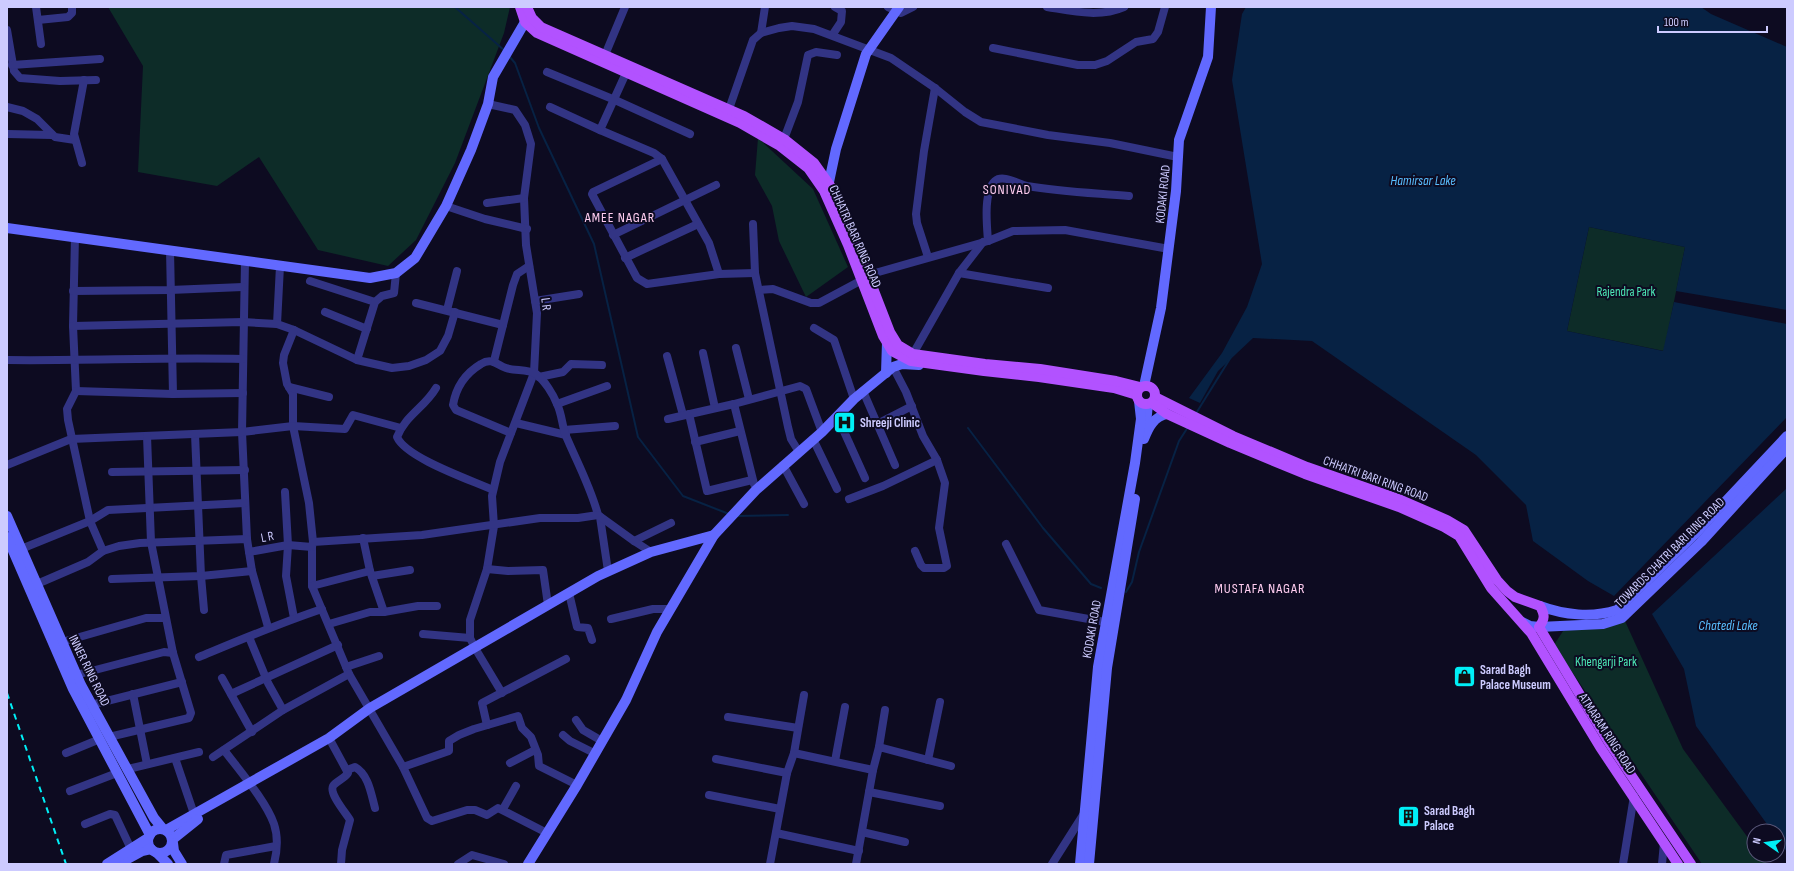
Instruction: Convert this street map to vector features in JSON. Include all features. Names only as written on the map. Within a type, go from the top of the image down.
[{"type":"main road","points":[[520,7],[525,22]]},
{"type":"main road","name":"CHHATRI BARI RING ROAD","points":[[527,7],[532,18],[541,27],[728,110],[784,139],[814,163],[827,187],[865,278],[890,332],[898,345],[913,354],[985,364],[1040,369],[1116,381],[1233,436],[1307,467],[1401,500],[1448,520],[1464,530],[1497,580],[1507,592],[1515,597],[1540,606]]},
{"type":"main road","name":"CHHATRI BARI RING ROAD","points":[[525,22],[537,33],[740,123],[780,146],[808,168],[827,187]]},
{"type":"main road","name":"CHHATRI BARI RING ROAD","points":[[865,278],[886,342],[892,351],[911,361],[1039,376],[1114,388],[1146,395],[1167,414],[1230,443],[1305,474],[1399,507],[1444,527],[1459,536],[1491,588],[1519,619]]},
{"type":"main road","points":[[1539,627],[1544,621],[1540,606]]},
{"type":"main road","name":"ATMARAM RING ROAD","points":[[1519,619],[1546,657],[1600,747],[1678,864]]},
{"type":"main road","name":"ATMARAM RING ROAD","points":[[1539,627],[1608,742],[1691,864]]},
{"type":"street","points":[[36,7],[41,44]]},
{"type":"street","points":[[38,20],[68,18],[72,13],[72,7]]},
{"type":"street","points":[[605,55],[626,7]]},
{"type":"street","points":[[761,33],[765,7]]},
{"type":"street","points":[[833,34],[841,22],[842,17],[842,11],[835,7]]},
{"type":"street","points":[[827,187],[836,149],[869,50],[894,9],[904,12],[913,7]]},
{"type":"street","points":[[1047,7],[1092,13],[1124,7]]},
{"type":"street","points":[[993,48],[1078,65],[1095,65],[1108,60],[1136,42],[1153,39],[1157,35],[1165,7]]},
{"type":"street","name":"KODAKI ROAD","points":[[1080,864],[1098,667],[1161,308],[1169,249],[1179,140],[1208,57],[1211,7]]},
{"type":"street","points":[[7,228],[370,278],[396,273],[415,258],[446,206],[471,150],[488,104],[493,77],[525,22]]},
{"type":"street","points":[[728,110],[748,49],[753,40],[761,33],[792,26],[814,29],[833,34],[891,58],[935,88],[964,112],[981,122],[1048,135],[1110,143],[1178,157]]},
{"type":"street","points":[[7,30],[12,65],[16,75],[24,79],[96,80]]},
{"type":"street","points":[[784,139],[798,102],[808,55],[816,52],[837,55]]},
{"type":"street","points":[[12,65],[100,59]]},
{"type":"street","points":[[548,72],[690,134]]},
{"type":"street","points":[[600,130],[626,73]]},
{"type":"street","points":[[82,163],[75,140],[74,126],[84,80]]},
{"type":"street","points":[[928,256],[917,223],[916,214],[924,151],[935,88]]},
{"type":"street","name":"L R","points":[[488,104],[515,110],[525,125],[531,144],[524,198],[526,245],[537,313],[537,375],[500,462],[492,496],[494,526],[487,569],[470,620],[470,638],[474,648],[502,693]]},
{"type":"street","points":[[7,107],[23,110],[36,119],[52,135]]},
{"type":"street","points":[[550,107],[654,153],[662,159],[686,198],[709,243],[719,274]]},
{"type":"street","points":[[7,134],[52,135],[75,140]]},
{"type":"street","points":[[662,159],[593,192],[592,196],[637,278],[647,284],[719,274],[755,272]]},
{"type":"street","points":[[913,354],[959,273],[986,241],[986,216],[989,193],[994,182],[998,179],[1003,178],[1028,186],[1129,196]]},
{"type":"street","points":[[614,235],[686,198],[716,185]]},
{"type":"street","points":[[487,203],[524,198]]},
{"type":"street","points":[[446,206],[485,219],[526,229]]},
{"type":"street","points":[[625,258],[698,224]]},
{"type":"street","points":[[753,224],[755,272],[758,290],[790,433],[799,452]]},
{"type":"street","points":[[758,290],[773,289],[811,303],[819,303],[865,278],[928,256],[986,241],[1014,231],[1065,230],[1169,249]]},
{"type":"street","points":[[75,237],[73,326],[76,391],[67,409],[71,439],[90,521],[103,551]]},
{"type":"street","points":[[170,250],[173,394]]},
{"type":"street","points":[[245,261],[243,287],[242,432],[247,539]]},
{"type":"street","points":[[277,324],[280,266]]},
{"type":"street","points":[[494,361],[517,274],[529,266]]},
{"type":"street","points":[[73,326],[171,325],[243,322],[277,324],[294,330],[357,360],[392,368],[409,366],[426,360],[440,350],[448,336],[457,271]]},
{"type":"street","points":[[357,360],[375,302],[382,296],[394,293],[396,273]]},
{"type":"street","points":[[959,273],[1048,288]]},
{"type":"street","points":[[310,281],[375,302]]},
{"type":"street","points":[[73,291],[170,290],[243,287]]},
{"type":"street","points":[[535,301],[579,294]]},
{"type":"street","points":[[416,303],[503,325]]},
{"type":"street","points":[[325,312],[367,329]]},
{"type":"street","points":[[814,328],[834,340],[854,399]]},
{"type":"street","points":[[294,330],[283,363],[289,387],[293,394],[293,426],[309,503],[313,544],[312,586],[348,670],[403,767],[429,820],[442,818],[467,810],[475,810],[487,815],[496,809],[503,809],[548,833]]},
{"type":"street","points":[[886,342],[889,370],[912,406],[923,436],[937,460],[945,484],[939,528],[947,566],[944,568],[924,568],[921,565],[915,551]]},
{"type":"street","points":[[736,348],[749,399]]},
{"type":"street","points":[[703,353],[715,408]]},
{"type":"street","points":[[667,356],[695,442],[707,492],[752,480]]},
{"type":"street","points":[[7,360],[75,360],[173,357],[243,359]]},
{"type":"street","points":[[512,432],[456,410],[453,405],[454,396],[463,380],[474,368],[484,362],[494,361],[505,368],[537,375],[563,372],[571,364],[602,365]]},
{"type":"street","points":[[528,864],[578,785],[594,753],[626,700],[657,632],[714,535],[756,490],[822,432],[854,399],[889,370],[902,364],[937,365]]},
{"type":"street","points":[[537,375],[558,404],[565,432],[594,501],[599,516],[608,571]]},
{"type":"street","points":[[558,404],[607,386]]},
{"type":"street","points":[[668,419],[734,404],[781,390],[804,386],[822,432]]},
{"type":"street","points":[[289,387],[329,397]]},
{"type":"street","points":[[436,388],[429,400],[408,419],[401,428],[397,437],[400,442],[425,460],[493,490]]},
{"type":"street","points":[[76,391],[173,394],[243,393]]},
{"type":"street","points":[[863,391],[895,465]]},
{"type":"street","name":"KODAKI ROAD","points":[[1089,864],[1107,668],[1144,439],[1146,395]]},
{"type":"street","points":[[734,404],[752,480],[756,490]]},
{"type":"street","points":[[877,424],[912,406]]},
{"type":"street","name":"KODAKI ROAD","points":[[1144,439],[1153,422],[1160,416],[1167,414]]},
{"type":"street","points":[[7,465],[71,439],[242,432],[293,426],[345,429],[353,415],[401,428]]},
{"type":"street","points":[[837,416],[865,478]]},
{"type":"street","points":[[516,423],[565,432],[615,426]]},
{"type":"street","points":[[695,442],[740,431]]},
{"type":"street","points":[[195,434],[197,506],[204,610]]},
{"type":"street","points":[[66,752],[104,738],[140,728],[189,718],[191,713],[173,653],[151,542],[147,436]]},
{"type":"street","points":[[1540,606],[1552,611],[1583,615],[1602,615],[1617,610],[1694,535],[1787,436]]},
{"type":"street","points":[[813,439],[837,489]]},
{"type":"street","name":"TOWARDS CHATRI BARI RING ROAD","points":[[1519,619],[1530,626],[1539,627],[1603,624],[1622,618],[1700,542],[1787,448]]},
{"type":"street","points":[[849,499],[883,486],[937,460]]},
{"type":"street","points":[[783,465],[804,504]]},
{"type":"street","points":[[112,472],[244,470]]},
{"type":"street","points":[[285,492],[288,545],[286,576],[294,618]]},
{"type":"street","points":[[21,549],[90,521],[108,510],[245,503]]},
{"type":"street","name":"INNER RING ROAD","points":[[7,516],[76,675],[91,705],[118,773],[160,857]]},
{"type":"street","points":[[599,516],[651,552]]},
{"type":"street","name":"L R","points":[[36,584],[88,562],[103,551],[119,546],[151,542],[199,542],[247,539],[249,552],[288,545],[313,544],[362,538],[422,535],[494,526],[540,518],[578,518],[599,516]]},
{"type":"street","points":[[634,541],[671,523]]},
{"type":"street","points":[[107,864],[131,849],[155,830],[164,829],[246,786],[329,738],[370,708],[608,571],[651,552],[714,535]]},
{"type":"street","name":"INNER RING ROAD","points":[[7,537],[73,689],[104,738],[128,769],[154,818],[173,841]]},
{"type":"street","points":[[362,538],[371,573],[384,612]]},
{"type":"street","points":[[1006,544],[1039,610],[1105,622]]},
{"type":"street","points":[[249,552],[252,571],[268,627]]},
{"type":"street","points":[[487,569],[508,571],[543,570],[548,605]]},
{"type":"street","points":[[312,586],[371,573],[410,570]]},
{"type":"street","points":[[112,578],[201,576],[252,571]]},
{"type":"street","points":[[569,593],[577,627],[588,628],[592,640]]},
{"type":"street","points":[[329,624],[360,614],[384,612],[418,606],[437,606]]},
{"type":"street","points":[[199,657],[249,637],[268,627],[322,609]]},
{"type":"street","points":[[611,619],[653,609],[670,610]]},
{"type":"street","points":[[62,642],[146,618],[165,618]]},
{"type":"street","points":[[423,634],[470,638]]},
{"type":"street","points":[[249,637],[266,677],[283,710]]},
{"type":"street","points":[[231,694],[338,646]]},
{"type":"street","points":[[76,675],[164,652],[173,653]]},
{"type":"street","points":[[214,756],[283,710],[348,670],[378,656]]},
{"type":"street","points":[[487,725],[482,703],[566,659]]},
{"type":"street","points":[[222,678],[252,732]]},
{"type":"street","points":[[91,705],[182,682]]},
{"type":"street","points":[[133,694],[148,764]]},
{"type":"street","points":[[770,864],[787,773],[794,753],[804,696]]},
{"type":"street","points":[[928,760],[940,702]]},
{"type":"street","points":[[835,762],[845,707]]},
{"type":"street","points":[[856,864],[885,710]]},
{"type":"street","points":[[403,767],[449,751],[448,742],[458,735],[518,716],[522,728],[531,737],[539,766],[578,785]]},
{"type":"street","points":[[728,717],[798,728]]},
{"type":"street","points":[[576,720],[583,730],[602,741]]},
{"type":"street","points":[[563,735],[570,742],[594,753]]},
{"type":"street","points":[[329,738],[348,773],[334,785],[333,789],[334,796],[350,820],[342,850],[341,864]]},
{"type":"street","points":[[879,747],[951,766]]},
{"type":"street","points":[[224,750],[246,786],[268,812],[274,825],[276,846],[274,864]]},
{"type":"street","points":[[510,764],[535,750]]},
{"type":"street","points":[[128,769],[199,752]]},
{"type":"street","points":[[794,753],[873,770]]},
{"type":"street","points":[[175,758],[194,814]]},
{"type":"street","points":[[716,759],[787,773]]},
{"type":"street","points":[[347,770],[357,768],[363,776],[369,785],[374,808]]},
{"type":"street","points":[[70,791],[118,773]]},
{"type":"street","points":[[124,863],[142,851],[160,857],[169,850],[180,831],[246,786]]},
{"type":"street","points":[[503,809],[516,786]]},
{"type":"street","points":[[869,792],[940,806]]},
{"type":"street","points":[[709,795],[780,809]]},
{"type":"street","points":[[1623,864],[1634,796]]},
{"type":"street","points":[[1052,864],[1085,812]]},
{"type":"street","points":[[85,824],[110,814],[115,815],[131,849]]},
{"type":"street","points":[[862,832],[905,842]]},
{"type":"street","points":[[776,833],[859,851]]},
{"type":"street","points":[[173,841],[174,851],[182,864]]},
{"type":"street","points":[[1662,864],[1664,843]]},
{"type":"street","points":[[224,864],[226,855],[276,846]]},
{"type":"street","points":[[458,864],[472,855],[504,864]]},
{"type":"green space","points":[[108,7],[510,7],[504,33],[455,163],[416,240],[388,266],[318,250],[259,157],[217,186],[138,172],[143,66]]},
{"type":"green space","points":[[758,138],[813,189],[848,267],[806,297],[779,241],[772,206],[755,175]]},
{"type":"green space","name":"Rajendra Park","points":[[1589,227],[1685,247],[1664,351],[1567,331]]},
{"type":"green space","name":"Khengarji Park","points":[[1625,621],[1683,749],[1746,835],[1746,863],[1767,864],[1702,864],[1554,645],[1565,628]]},
{"type":"water","name":"Hamirsar Lake","points":[[1246,7],[1701,7],[1711,14],[1787,47],[1787,310],[1676,291],[1685,247],[1589,227],[1567,331],[1663,351],[1674,302],[1787,324],[1787,417],[1614,596],[1588,581],[1533,541],[1526,505],[1476,455],[1312,341],[1253,338],[1218,371],[1200,403],[1189,398],[1222,353],[1247,307],[1262,264],[1232,80],[1242,14]]},
{"type":"water","name":"Chatedi Lake","points":[[1787,488],[1787,852],[1786,823],[1766,823],[1696,726],[1684,669],[1652,614]]},
{"type":"waterway","points":[[455,7],[505,51]]},
{"type":"waterway","points":[[509,56],[515,63],[539,128],[594,244],[638,437],[683,496],[729,514]]},
{"type":"waterway","points":[[1195,415],[1231,357]]},
{"type":"waterway","points":[[1126,592],[1132,582],[1139,552],[1179,441],[1188,427]]},
{"type":"waterway","points":[[968,428],[1043,528],[1091,584],[1101,588]]},
{"type":"waterway","points":[[737,516],[788,515]]},
{"type":"railway","points":[[7,693],[66,864]]},
{"type":"place","name":"Shreeji Clinic","points":[[844,422]]},
{"type":"place","name":"Sarad Bagh Palace Museum","points":[[1465,676]]},
{"type":"place","name":"Sarad Bagh Palace","points":[[1409,817]]},
{"type":"district","name":"SONIVAD","points":[[1007,189]]},
{"type":"district","name":"AMEE NAGAR","points":[[620,217]]},
{"type":"district","name":"MUSTAFA NAGAR","points":[[1260,588]]}]
